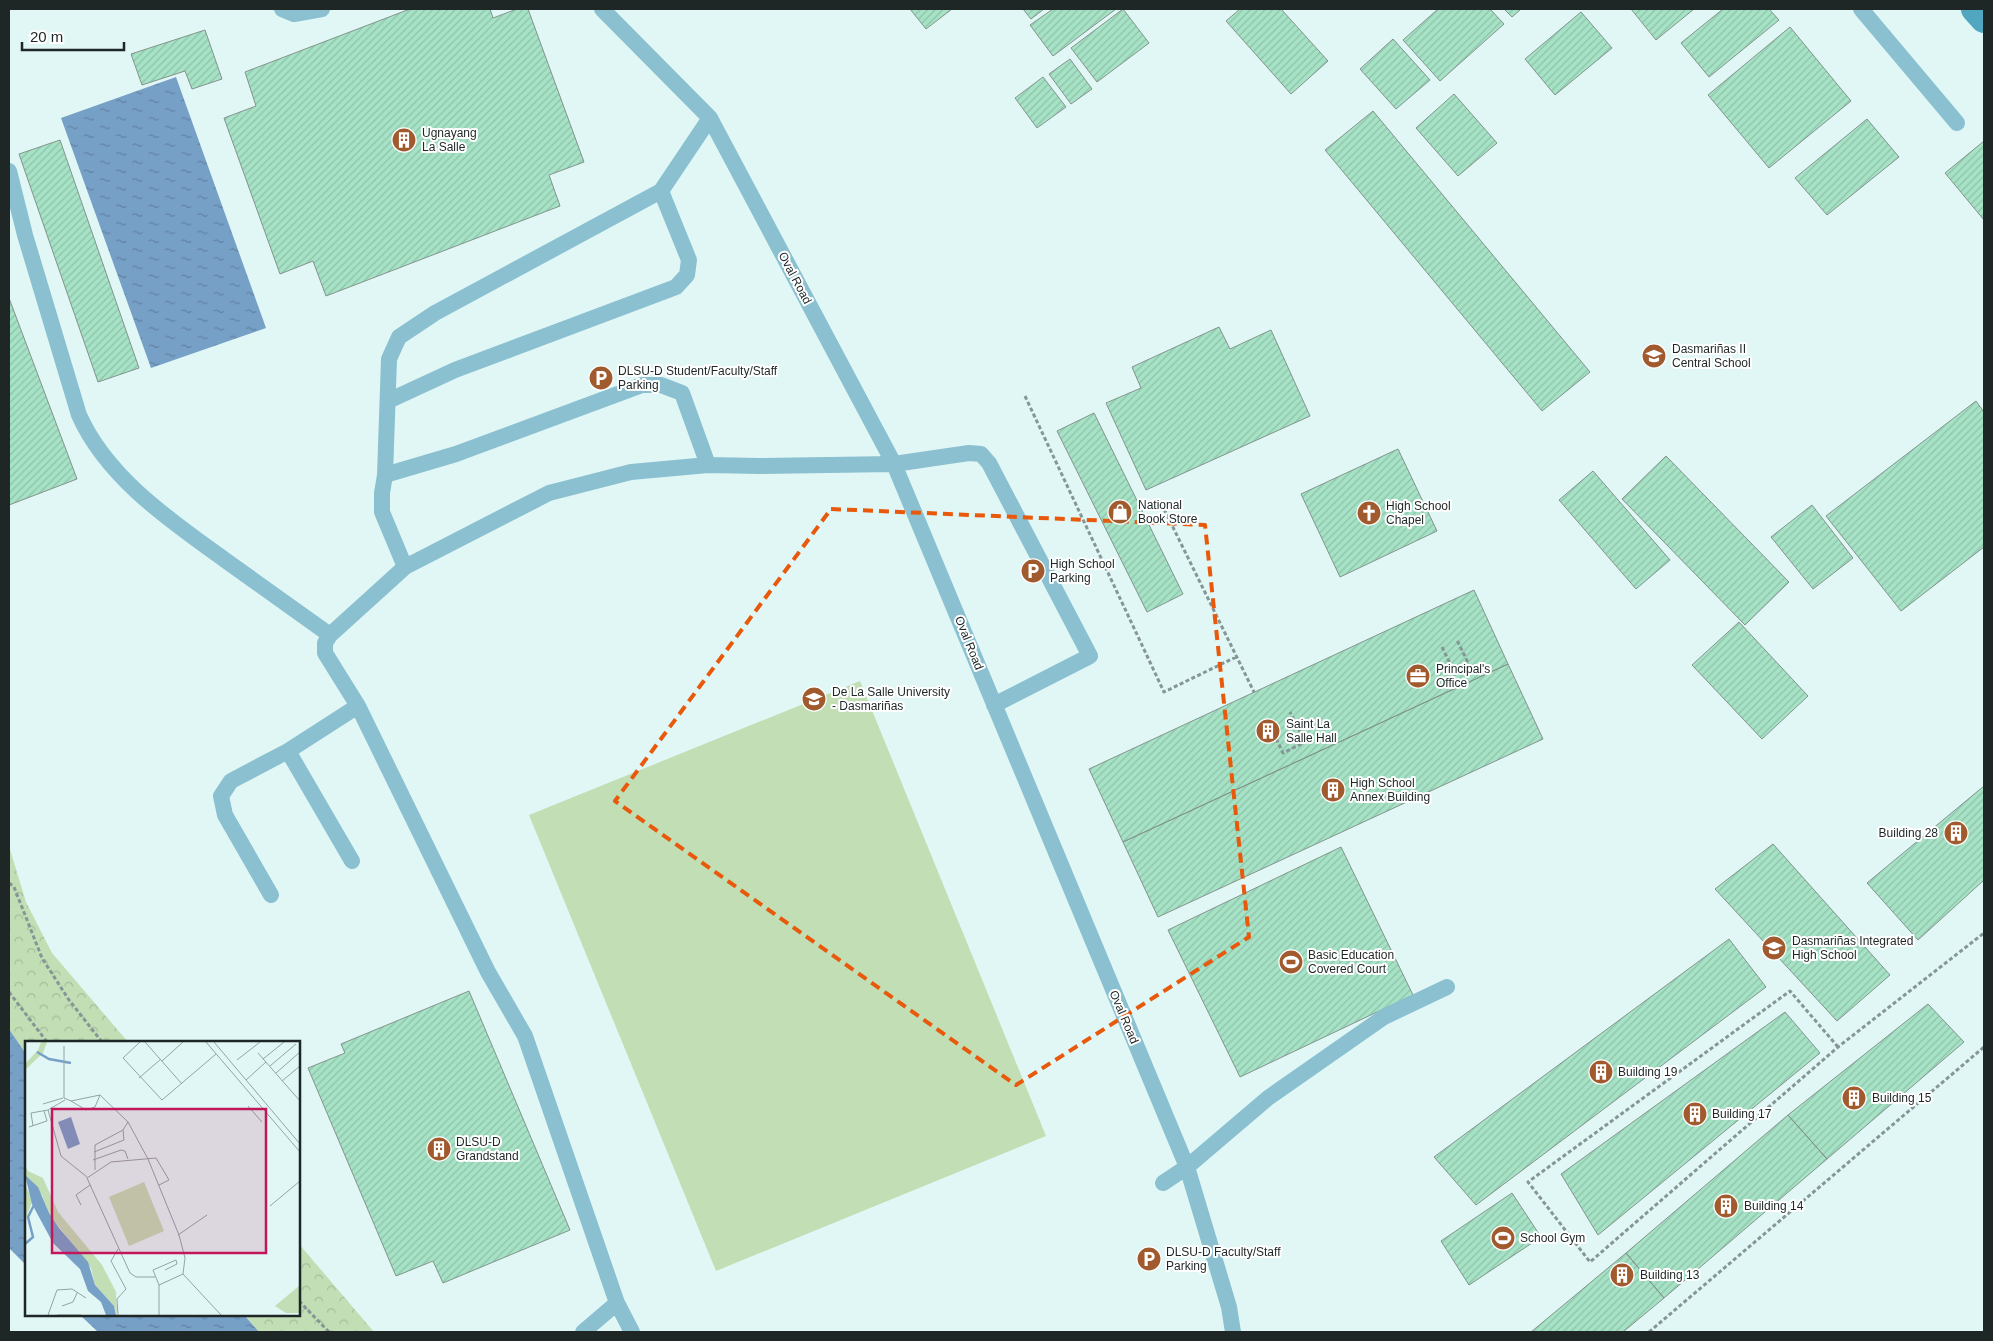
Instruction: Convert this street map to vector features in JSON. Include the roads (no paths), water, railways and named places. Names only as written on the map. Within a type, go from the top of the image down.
[{"type":"main road","points":[[1975,9],[1984,19]]},
{"type":"lane","points":[[282,9],[294,14],[322,9]]},
{"type":"lane","name":"Oval Road","points":[[602,9],[710,118],[894,464],[1187,1168],[1228,1307],[1233,1332]]},
{"type":"lane","points":[[1861,9],[1957,123]]},
{"type":"lane","points":[[405,567],[382,512],[389,359],[399,337],[435,313],[661,191],[710,118]]},
{"type":"lane","points":[[9,171],[25,235],[79,415],[98,450],[151,505],[330,635]]},
{"type":"lane","points":[[388,401],[455,370],[676,287],[687,275],[688,260],[661,191]]},
{"type":"lane","points":[[385,475],[456,454],[642,385],[662,385],[682,393],[708,465]]},
{"type":"lane","points":[[632,1332],[617,1303],[525,1036],[488,972],[358,706],[325,653],[325,643],[330,635],[405,567],[549,493],[631,472],[708,465],[894,464],[969,453],[981,454],[990,463],[1090,656],[994,705]]},
{"type":"lane","points":[[271,895],[225,815],[221,796],[231,781],[288,751],[358,706]]},
{"type":"lane","points":[[288,751],[352,860]]},
{"type":"lane","points":[[1163,1183],[1187,1168],[1268,1098],[1384,1017],[1447,987]]},
{"type":"lane","points":[[583,1332],[617,1303]]},
{"type":"water","points":[[176,77],[266,328],[151,368],[61,118]]},
{"type":"water","points":[[9,1029],[25,1053],[25,1264],[9,1248]]},
{"type":"water","points":[[81,1316],[245,1316],[259,1332],[98,1332]]},
{"type":"place","name":"Ugnayang La Salle","points":[[404,140]]},
{"type":"place","name":"Dasmariñas II Central School","points":[[1654,356]]},
{"type":"place","name":"DLSU-D Student/Faculty/Staff Parking","points":[[601,378]]},
{"type":"place","name":"National Book Store","points":[[1120,512]]},
{"type":"place","name":"High School Chapel","points":[[1369,513]]},
{"type":"place","name":"High School Parking","points":[[1033,571]]},
{"type":"place","name":"Principal's Office","points":[[1418,676]]},
{"type":"place","name":"De La Salle University - Dasmariñas","points":[[814,699]]},
{"type":"place","name":"Saint La Salle Hall","points":[[1268,731]]},
{"type":"place","name":"High School Annex Building","points":[[1333,790]]},
{"type":"place","name":"Building 28","points":[[1956,833]]},
{"type":"place","name":"Dasmariñas Integrated High School","points":[[1774,948]]},
{"type":"place","name":"Basic Education Covered Court","points":[[1291,962]]},
{"type":"place","name":"Building 19","points":[[1601,1072]]},
{"type":"place","name":"Building 15","points":[[1854,1098]]},
{"type":"place","name":"Building 17","points":[[1695,1114]]},
{"type":"place","name":"DLSU-D Grandstand","points":[[439,1149]]},
{"type":"place","name":"Building 14","points":[[1726,1206]]},
{"type":"place","name":"School Gym","points":[[1503,1238]]},
{"type":"place","name":"DLSU-D Faculty/Staff Parking","points":[[1149,1259]]},
{"type":"place","name":"Building 13","points":[[1622,1275]]}]
